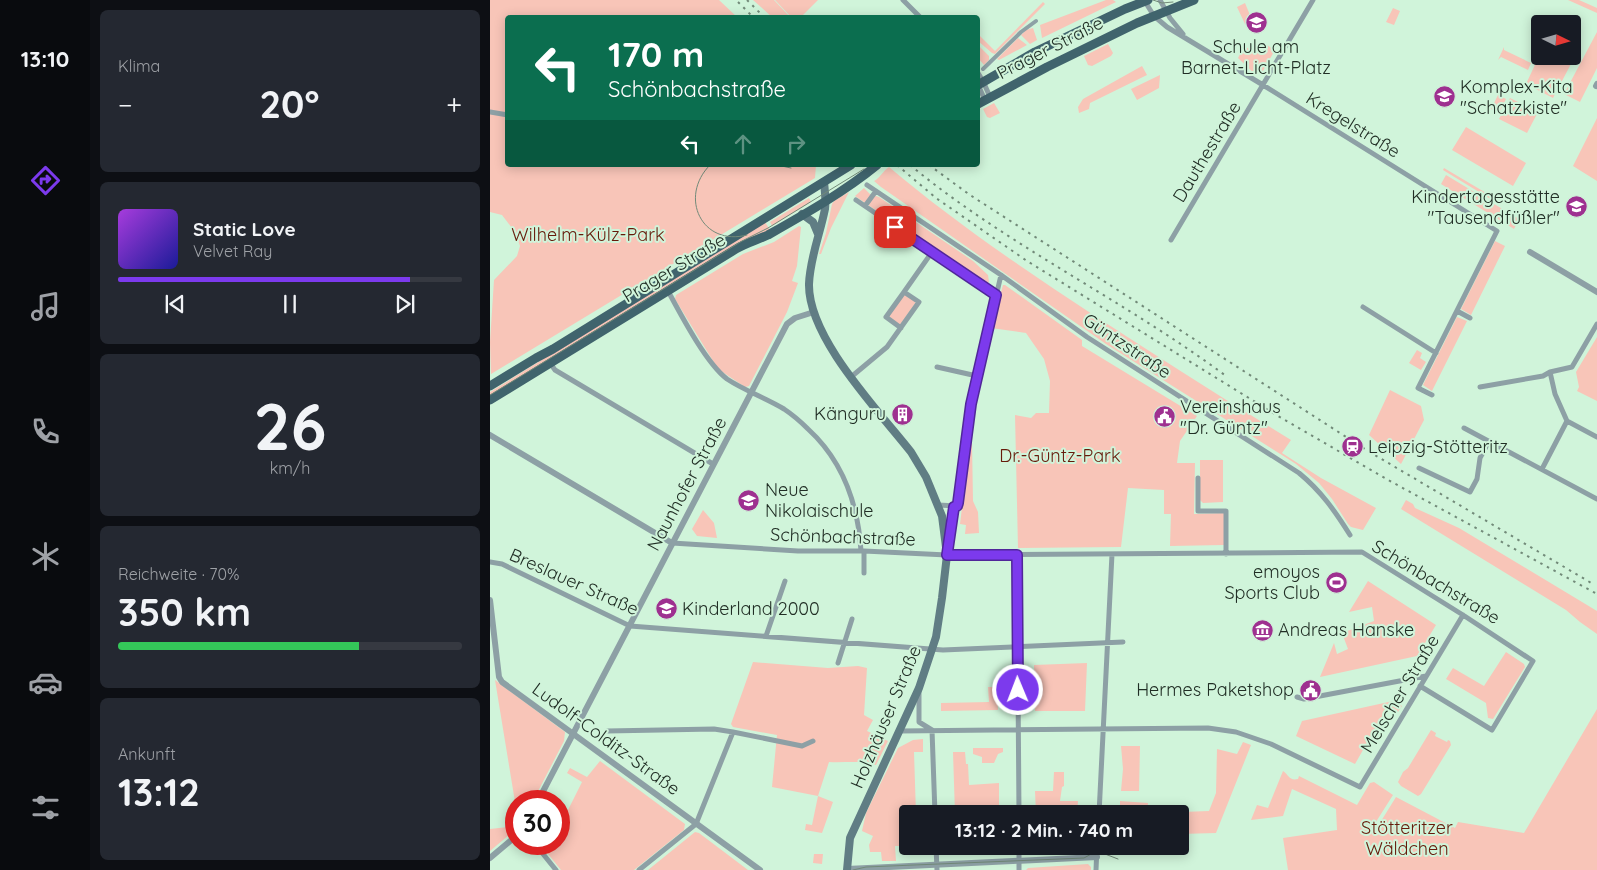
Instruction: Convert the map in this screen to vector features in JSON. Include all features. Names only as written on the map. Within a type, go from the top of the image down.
[{"type":"main road","name":"Prager Straße","points":[[984,100],[1047,66],[1154,16],[1163,5],[1194,0]]},
{"type":"main road","name":"Prager Straße","points":[[980,83],[1035,52],[1146,2]]},
{"type":"main road","name":"Prager Straße","points":[[493,382],[570,339],[848,167]]},
{"type":"main road","name":"Prager Straße","points":[[490,400],[736,249],[766,236],[874,167]]},
{"type":"main road","points":[[814,312],[809,282],[811,263],[825,208],[824,182]]},
{"type":"main road","points":[[802,214],[813,222],[818,234]]},
{"type":"main road","name":"Holzhäuser Straße","points":[[814,312],[835,356],[911,452],[926,477],[938,505],[944,527],[947,555],[936,637],[919,688],[850,838],[847,870]]},
{"type":"street","points":[[904,0],[918,15]]},
{"type":"street","name":"Dauthestraße","points":[[1171,240],[1313,0]]},
{"type":"street","name":"Kregelstraße","points":[[1146,2],[1154,16],[1167,27],[1497,231],[1457,311]]},
{"type":"street","points":[[1163,5],[1185,37]]},
{"type":"street","points":[[983,70],[1021,32],[1036,21]]},
{"type":"street","points":[[980,87],[984,100]]},
{"type":"street","points":[[490,112],[505,114]]},
{"type":"street","name":"Güntzstraße","points":[[867,185],[1001,275],[1087,337],[1299,473],[1316,487],[1330,504],[1350,535]]},
{"type":"street","points":[[865,206],[876,191]]},
{"type":"street","points":[[856,200],[996,295]]},
{"type":"street","points":[[901,328],[886,318],[932,252]]},
{"type":"street","points":[[1530,252],[1597,292]]},
{"type":"street","points":[[947,555],[954,507],[958,503],[971,404],[1001,275]]},
{"type":"street","points":[[668,291],[712,364],[727,378],[797,418],[820,440],[832,456],[842,472],[851,493],[863,551],[864,573]]},
{"type":"street","points":[[851,377],[886,347],[919,302],[904,292]]},
{"type":"street","points":[[1363,307],[1436,353]]},
{"type":"street","points":[[1432,395],[1418,388],[1457,311],[1470,318]]},
{"type":"street","name":"Naunhofer Straße","points":[[544,790],[788,324],[795,318],[814,312]]},
{"type":"street","points":[[1480,387],[1543,376],[1550,372],[1572,367],[1597,324]]},
{"type":"street","points":[[550,363],[555,370],[713,464]]},
{"type":"street","points":[[937,367],[977,376]]},
{"type":"street","points":[[1550,372],[1555,394],[1568,421],[1597,437]]},
{"type":"street","points":[[1542,469],[1568,421]]},
{"type":"street","points":[[1464,428],[1597,499]]},
{"type":"street","name":"Schönbachstraße","points":[[490,435],[672,543],[798,551],[863,551],[947,555],[1362,552],[1533,661],[1492,730],[1420,686]]},
{"type":"street","points":[[1419,468],[1470,492],[1477,479],[1480,458],[1489,441]]},
{"type":"street","points":[[1198,478],[1198,511],[1226,510],[1226,554]]},
{"type":"street","points":[[938,505],[954,507]]},
{"type":"street","points":[[1100,805],[1112,554]]},
{"type":"street","points":[[1017,555],[1019,805]]},
{"type":"street","name":"Breslauer Straße","points":[[490,562],[502,564],[630,626],[932,649],[1123,642]]},
{"type":"street","points":[[766,636],[785,581]]},
{"type":"street","name":"Ludolf-Colditz-Straße","points":[[490,600],[499,677],[502,682],[760,870]]},
{"type":"street","name":"Melscher Straße","points":[[1104,729],[1208,728],[1236,732],[1271,744],[1360,787],[1463,615]]},
{"type":"street","points":[[838,663],[852,619]]},
{"type":"street","points":[[1297,697],[1304,699],[1426,676]]},
{"type":"street","points":[[919,688],[919,722],[932,730]]},
{"type":"street","points":[[900,731],[1104,729]]},
{"type":"street","points":[[607,732],[714,730],[802,746],[813,741]]},
{"type":"street","points":[[932,730],[935,805]]},
{"type":"street","points":[[639,870],[696,824],[733,732]]},
{"type":"street","points":[[490,858],[505,845]]},
{"type":"street","points":[[544,855],[556,870]]},
{"type":"street","points":[[936,855],[936,868]]},
{"type":"street","points":[[1019,855],[1019,870]]},
{"type":"street","points":[[847,870],[936,868],[1097,857],[1096,870]]},
{"type":"green space","name":"Wilhelm-Külz-Park","points":[[490,0],[719,0],[735,15],[505,15],[505,167],[816,167],[815,178],[491,374],[490,342],[494,280],[517,256],[520,246],[515,232],[502,215],[490,212]]},
{"type":"green space","points":[[753,0],[774,0],[788,15],[770,15]]},
{"type":"green space","points":[[775,0],[818,0],[803,15],[789,15]]},
{"type":"green space","points":[[1106,0],[1116,2],[1042,38],[1040,25]]},
{"type":"green space","points":[[1568,0],[1579,0],[1597,8],[1597,13]]},
{"type":"green space","points":[[1043,2],[1045,4],[995,54],[980,43],[980,36],[995,51]]},
{"type":"green space","points":[[1245,3],[1252,20],[1245,24],[1237,7]]},
{"type":"green space","points":[[1393,8],[1400,11],[1394,25],[1386,22]]},
{"type":"green space","points":[[1033,28],[1037,40],[1030,44],[1021,35],[1026,30]]},
{"type":"green space","points":[[1597,32],[1597,68],[1580,102],[1564,94]]},
{"type":"green space","points":[[1018,38],[1027,45],[999,60],[997,59]]},
{"type":"green space","points":[[1262,42],[1275,50],[1263,71],[1256,75],[1238,58],[1244,46],[1255,52]]},
{"type":"green space","points":[[1108,44],[1113,53],[1111,56],[1092,66],[1088,65],[1084,56]]},
{"type":"green space","points":[[980,47],[989,56],[989,60],[984,65],[980,60]]},
{"type":"green space","points":[[1504,47],[1504,50],[1531,63],[1528,70],[1501,57],[1498,60]]},
{"type":"green space","points":[[1535,65],[1570,65],[1553,98],[1526,84]]},
{"type":"green space","points":[[1142,66],[1147,75],[1090,103],[1089,109],[1079,113],[1078,107],[1083,99]]},
{"type":"green space","points":[[1160,75],[1159,88],[1137,100],[1131,89]]},
{"type":"green space","points":[[1498,95],[1506,99],[1499,113],[1491,109]]},
{"type":"green space","points":[[1510,98],[1538,112],[1527,133],[1499,119]]},
{"type":"green space","points":[[994,103],[1000,113],[990,118],[987,117],[983,109]]},
{"type":"green space","points":[[1597,118],[1597,181],[1573,166]]},
{"type":"green space","points":[[1466,127],[1526,163],[1513,186],[1452,150]]},
{"type":"green space","points":[[889,167],[988,244],[1166,362],[1291,440],[1282,453],[1321,478],[1376,508],[1363,530],[1351,527],[1319,483],[1296,464],[1106,344],[881,187],[874,181]]},
{"type":"green space","points":[[1444,168],[1498,200],[1497,203],[1443,170]]},
{"type":"green space","points":[[1446,175],[1519,219],[1514,229],[1441,184]]},
{"type":"green space","points":[[864,188],[870,194],[879,197],[973,261],[988,275],[989,282],[984,285],[855,196]]},
{"type":"green space","points":[[849,192],[831,228],[821,254],[819,254],[832,204]]},
{"type":"green space","points":[[809,198],[811,202],[772,226],[770,222]]},
{"type":"green space","points":[[765,222],[770,230],[490,397],[490,392]]},
{"type":"green space","points":[[799,226],[801,227],[797,266],[792,281],[798,283],[787,312],[749,386],[745,387],[718,369],[675,299],[676,295],[743,254],[774,242]]},
{"type":"green space","points":[[1495,241],[1505,246],[1471,315],[1461,309]]},
{"type":"green space","name":"Dr.-Güntz-Park","points":[[1003,285],[1082,340],[1082,346],[1197,416],[1180,441],[1177,463],[1195,463],[1194,514],[1224,513],[1224,545],[1170,546],[1171,514],[1164,514],[1164,490],[1128,488],[1121,547],[1018,548],[1015,415],[1031,418],[1036,413],[1049,413],[1050,381],[1044,359],[1026,333],[991,328]]},
{"type":"green space","points":[[904,294],[916,302],[900,325],[888,317]]},
{"type":"green space","points":[[1457,317],[1467,321],[1432,391],[1423,385]]},
{"type":"green space","points":[[1597,337],[1597,401],[1577,391],[1579,387],[1576,372]]},
{"type":"green space","points":[[1417,350],[1422,353],[1420,358],[1426,362],[1421,370],[1409,363]]},
{"type":"green space","points":[[1390,390],[1421,406],[1424,420],[1401,464],[1369,435]]},
{"type":"green space","points":[[970,442],[972,442],[973,501],[978,512],[979,533],[965,534],[966,525],[960,524]]},
{"type":"green space","points":[[1200,460],[1223,460],[1223,502],[1203,503],[1200,500]]},
{"type":"green space","points":[[1406,500],[1413,504],[1415,508],[1459,528],[1597,611],[1597,634],[1566,610],[1401,509]]},
{"type":"green space","points":[[703,510],[714,523],[717,538],[697,536],[692,529]]},
{"type":"green space","points":[[1368,581],[1436,625],[1417,656],[1320,677],[1334,643],[1337,654],[1348,649],[1342,633],[1374,621],[1372,607],[1349,612]]},
{"type":"green space","points":[[1506,652],[1524,664],[1525,667],[1493,719],[1488,718],[1486,703],[1446,679],[1453,668],[1484,686]]},
{"type":"green space","points":[[753,662],[828,668],[858,666],[867,668],[864,715],[873,720],[867,731],[888,741],[876,765],[859,762],[829,762],[818,796],[772,787],[777,735],[733,727],[731,724]]},
{"type":"green space","points":[[1087,663],[1085,711],[1035,711],[1034,665]]},
{"type":"green space","points":[[495,680],[565,732],[564,741],[539,790],[513,790]]},
{"type":"green space","points":[[988,687],[997,687],[998,710],[941,711],[941,703],[989,702]]},
{"type":"green space","points":[[1393,701],[1402,706],[1398,712],[1388,706],[1355,764],[1296,736],[1302,721]]},
{"type":"green space","name":"Stötteritzer Wäldchen","points":[[1597,709],[1597,870],[1288,870],[1283,838],[1337,830],[1336,809],[1292,789],[1283,816],[1251,820],[1257,805],[1268,808],[1283,771],[1291,778],[1298,779],[1299,776],[1357,805],[1370,783],[1374,782],[1393,795],[1374,825],[1370,826],[1378,826],[1396,797],[1455,828],[1458,822],[1524,833]]},
{"type":"green space","points":[[1431,730],[1436,733],[1435,736],[1447,742],[1448,740],[1450,741],[1451,745],[1418,796],[1401,786],[1398,782]]},
{"type":"green space","points":[[923,739],[923,752],[914,752],[916,805],[899,805],[899,846],[895,846],[896,861],[882,861],[881,852],[870,852],[869,845],[873,836],[862,831],[866,813],[898,748],[913,740]]},
{"type":"green space","points":[[1243,742],[1251,745],[1216,833],[1189,834],[1189,812],[1209,811],[1216,793],[1217,749],[1237,754]]},
{"type":"green space","points":[[1121,746],[1140,746],[1139,791],[1121,791],[1123,769]]},
{"type":"green space","points":[[973,748],[1003,748],[1003,752],[998,754],[994,763],[982,763],[982,757],[973,754]]},
{"type":"green space","points":[[953,752],[965,752],[966,764],[968,764],[969,785],[999,783],[999,805],[955,805]]},
{"type":"green space","points":[[600,761],[685,824],[684,830],[634,870],[561,870],[549,855],[570,855],[570,806],[582,782],[567,773],[570,768],[587,777]]},
{"type":"green space","points":[[1054,772],[1064,772],[1064,786],[1062,787],[1060,801],[1078,801],[1078,805],[1036,805],[1035,791],[1053,791]]},
{"type":"green space","points":[[818,796],[833,802],[822,833],[805,830],[806,824],[812,825]]},
{"type":"green space","points":[[1120,801],[1148,803],[1148,805],[1120,805]]},
{"type":"green space","points":[[505,827],[505,838],[490,851],[490,829]]},
{"type":"green space","points":[[695,832],[699,833],[748,870],[648,870]]},
{"type":"green space","points":[[814,854],[823,854],[822,864],[813,863]]},
{"type":"green space","points":[[1088,864],[1091,870],[1026,870],[1028,868]]},
{"type":"tram line","points":[[1153,0],[1162,3],[1173,2]]},
{"type":"tram line","points":[[709,167],[701,178],[696,191],[696,204],[700,216],[707,227],[718,234],[731,237],[747,235]]},
{"type":"tram line","points":[[786,167],[791,168]]},
{"type":"tram line","points":[[490,395],[864,169]]},
{"type":"tram line","points":[[853,870],[866,867],[1084,858],[1089,855]]},
{"type":"tram line","points":[[1108,855],[1118,859]]},
{"type":"railway","points":[[747,0],[762,15]]},
{"type":"railway","points":[[738,2],[751,15]]},
{"type":"railway","points":[[899,167],[936,198],[1027,261],[1278,416],[1390,481],[1597,594]]},
{"type":"railway","points":[[913,167],[986,221],[1147,322],[1226,376]]},
{"type":"railway","points":[[932,167],[970,195],[1368,451],[1593,584]]},
{"type":"place","name":"Schule am Barnet-Licht-Platz","points":[[1256,22]]},
{"type":"place","name":"Komplex-Kita \"Schatzkiste\"","points":[[1444,97]]},
{"type":"place","name":"Kindertagesstätte \"Tausendfüßler\"","points":[[1576,207]]},
{"type":"place","name":"Känguru","points":[[902,414]]},
{"type":"place","name":"Vereinshaus \"Dr. Güntz\"","points":[[1164,417]]},
{"type":"place","name":"Leipzig-Stötteritz","points":[[1352,447]]},
{"type":"place","name":"Neue Nikolaischule","points":[[749,500]]},
{"type":"place","name":"emoyos Sports Club","points":[[1336,582]]},
{"type":"place","name":"Kinderland 2000","points":[[666,609]]},
{"type":"place","name":"Andreas Hanske","points":[[1262,630]]},
{"type":"place","name":"Hermes Paketshop","points":[[1310,690]]},
{"type":"route","points":[[895,227],[996,295],[971,404],[958,503],[954,507],[947,555],[1017,555],[1018,690]]}]
